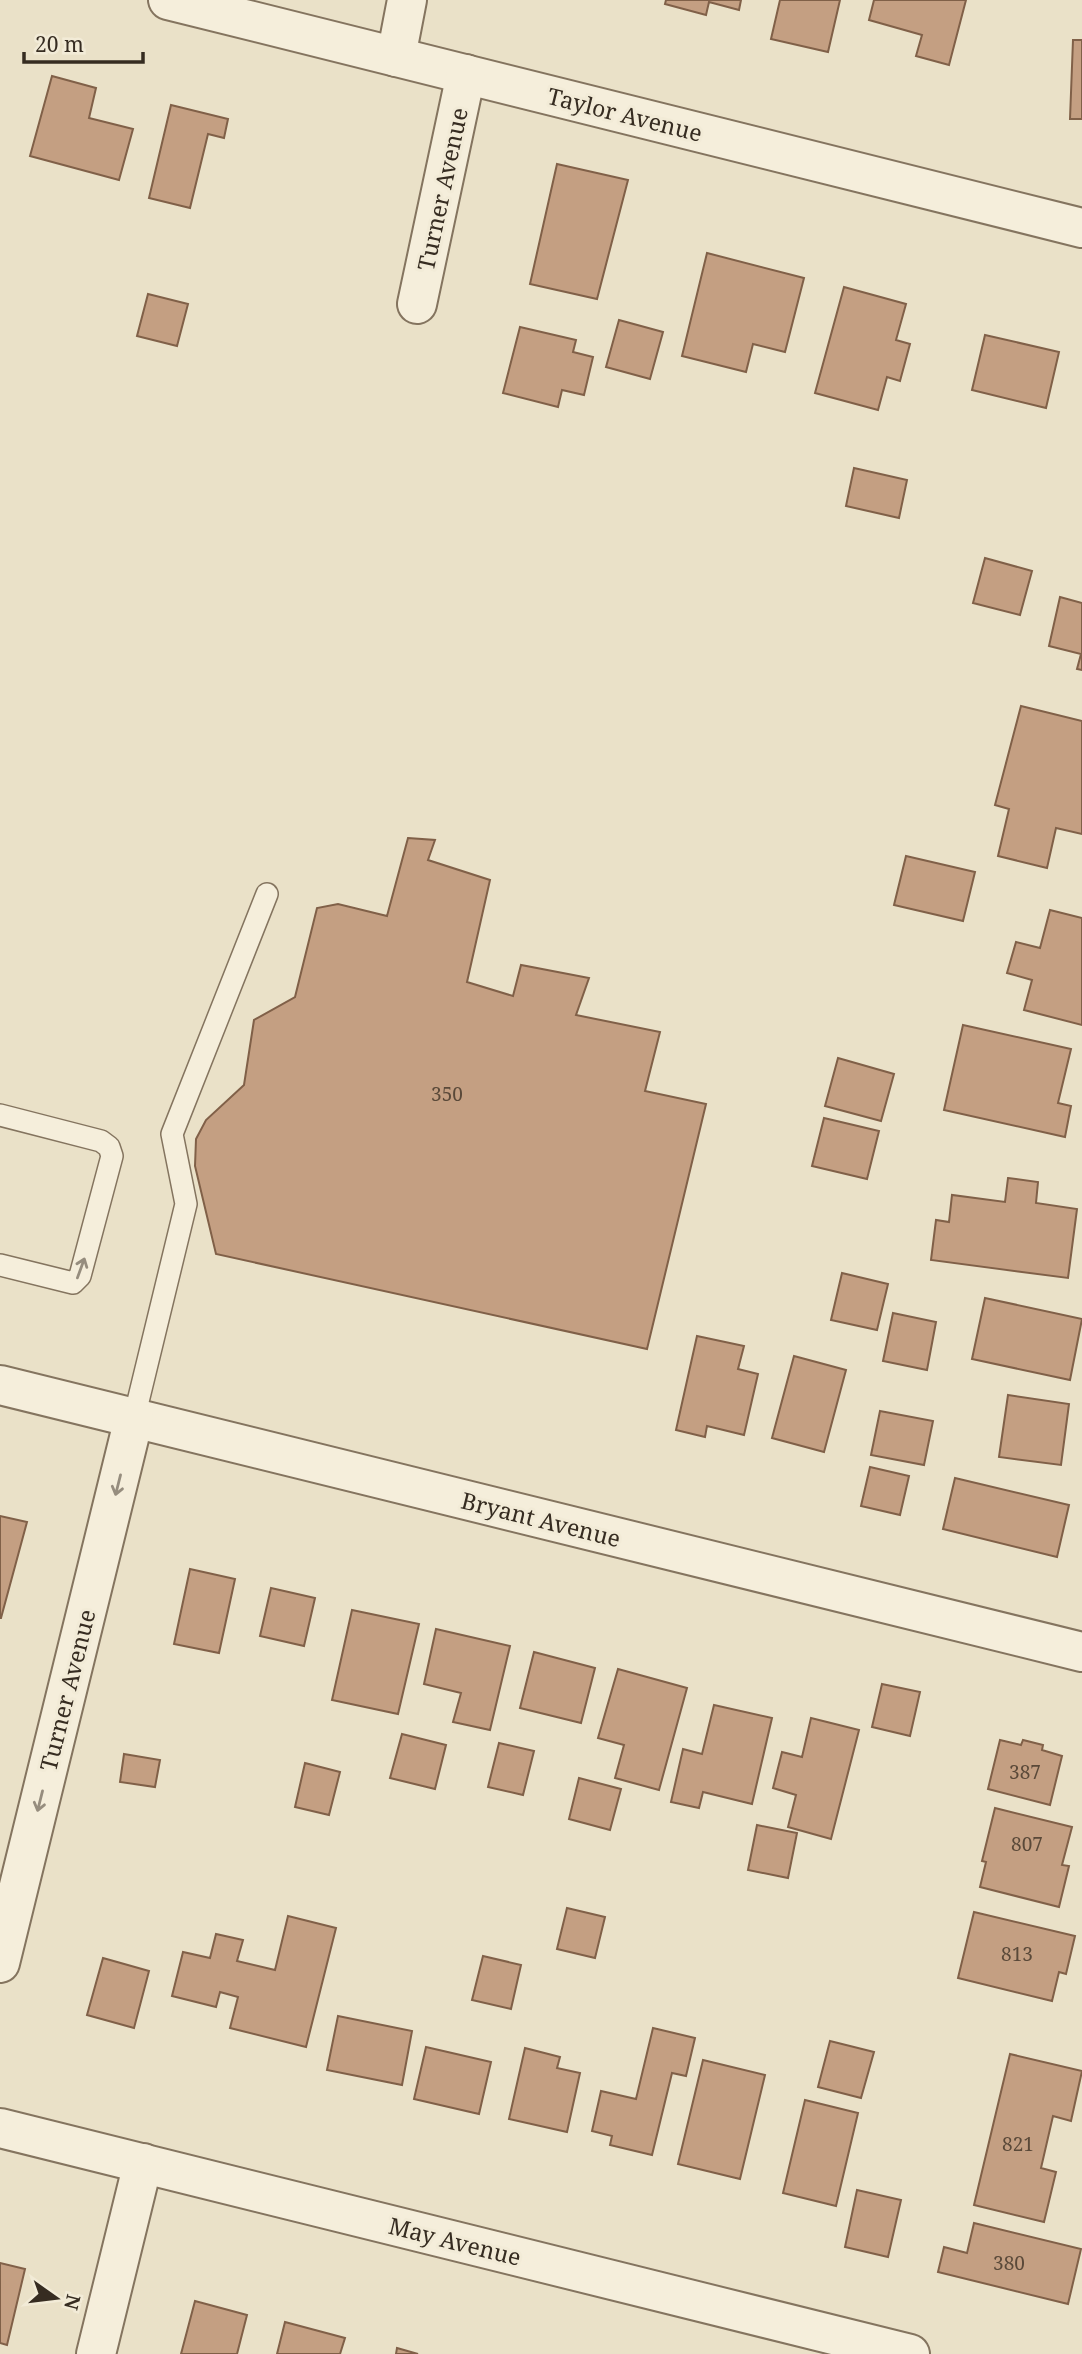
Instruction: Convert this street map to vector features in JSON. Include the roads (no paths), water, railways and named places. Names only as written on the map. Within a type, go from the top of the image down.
[{"type":"street","name":"Taylor Avenue","points":[[168,0],[1082,228]]},
{"type":"street","points":[[396,57],[407,0]]},
{"type":"street","name":"Turner Avenue","points":[[417,304],[466,74]]},
{"type":"street","name":"Bryant Avenue","points":[[0,1385],[1082,1652]]},
{"type":"street","name":"Turner Avenue","points":[[0,1963],[134,1418]]},
{"type":"street","name":"May Avenue","points":[[0,2128],[910,2354]]},
{"type":"street","points":[[96,2354],[143,2164]]},
{"type":"lane","points":[[134,1418],[186,1204],[172,1134],[268,894]]},
{"type":"lane","points":[[0,1115],[101,1141],[109,1147],[112,1156],[80,1276],[73,1283],[0,1265]]}]
